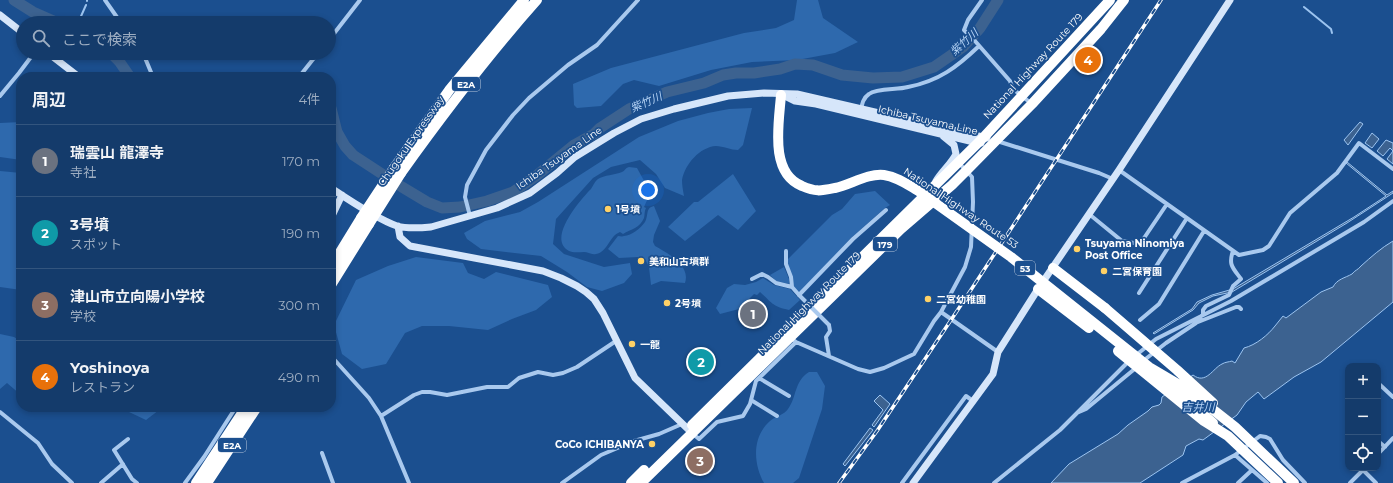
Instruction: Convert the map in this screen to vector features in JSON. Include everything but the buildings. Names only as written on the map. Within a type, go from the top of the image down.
[{"type":"highway","name":"Chugoku Expressway","points":[[336,260],[365,221],[450,89],[524,0]]},
{"type":"highway","name":"Chugoku Expressway","points":[[398,170],[456,96],[537,0]]},
{"type":"highway","name":"National Highway Route 179","points":[[790,338],[933,186],[981,140],[1110,0]]},
{"type":"highway","name":"National Highway Route 179","points":[[631,483],[687,429],[790,338],[901,229],[952,185],[1032,104],[1101,29],[1124,0]]},
{"type":"highway","name":"National Highway Route 53","points":[[781,95],[778,133],[779,151],[783,169],[795,183],[814,191],[836,188],[861,178],[883,174],[895,177],[917,190],[1011,257],[1149,367],[1228,436],[1278,483]]},
{"type":"highway","name":"Chugoku Expressway","points":[[336,276],[365,221]]},
{"type":"highway","points":[[1053,268],[1105,308],[1208,397],[1235,427]]},
{"type":"highway","points":[[1038,289],[1204,421],[1228,436]]},
{"type":"highway","name":"National Highway Route 53","points":[[1149,367],[1188,390],[1235,427],[1294,483]]},
{"type":"highway","name":"E2A","points":[[196,483],[243,412]]},
{"type":"highway","name":"E2A","points":[[207,483],[254,412]]},
{"type":"highway","name":"National Highway Route 179","points":[[641,483],[687,429]]},
{"type":"street","points":[[105,0],[117,16]]},
{"type":"street","points":[[336,31],[360,0]]},
{"type":"street","points":[[469,213],[465,196],[467,185],[486,150],[514,115],[530,98],[568,65],[598,45],[638,0]]},
{"type":"street","points":[[982,0],[968,20],[964,30],[1010,81],[1013,88],[1032,104]]},
{"type":"street","points":[[913,483],[993,374],[998,352],[1038,289],[1119,170],[1230,0]]},
{"type":"street","points":[[0,15],[16,28]]},
{"type":"street","points":[[861,112],[863,100],[873,92],[908,88],[937,78],[950,71],[979,46]]},
{"type":"street","points":[[20,72],[29,60]]},
{"type":"street","points":[[57,60],[73,72]]},
{"type":"street","points":[[146,60],[151,72]]},
{"type":"street","points":[[303,72],[313,60]]},
{"type":"street","points":[[0,96],[16,77]]},
{"type":"street","name":"Ichiba Tsuyama Line","points":[[336,191],[386,221],[398,226],[420,228],[431,227],[469,213],[497,208],[530,193],[576,157],[609,136],[641,119],[674,109],[728,96],[764,93],[781,95],[797,94],[940,134],[981,140],[997,140]]},
{"type":"street","name":"Ichiba Tsuyama Line","points":[[861,112],[981,140]]},
{"type":"street","points":[[933,186],[941,172],[954,159],[956,154],[954,145],[940,134]]},
{"type":"street","points":[[997,140],[1099,173],[1113,179]]},
{"type":"street","points":[[1119,170],[1239,256],[1263,250],[1269,246],[1290,213],[1337,173],[1359,143],[1393,169]]},
{"type":"street","points":[[398,226],[400,237],[410,246],[543,271],[567,280],[586,292],[594,299],[602,313],[635,378],[687,429],[699,438],[717,422],[743,416],[751,400],[756,381],[790,338],[858,369],[870,372],[884,368],[914,354],[941,312],[965,267],[971,247],[973,202],[972,177],[958,162]]},
{"type":"street","points":[[336,208],[342,195]]},
{"type":"street","points":[[994,483],[1060,430],[1122,367],[1156,338],[1231,301],[1364,222],[1393,201]]},
{"type":"street","points":[[1088,214],[1122,241],[1140,244],[1167,204]]},
{"type":"street","points":[[799,295],[853,239],[886,210]]},
{"type":"street","points":[[1139,293],[1187,218]]},
{"type":"street","points":[[1140,320],[1159,304],[1204,231]]},
{"type":"street","points":[[786,251],[786,264],[791,277],[792,287]]},
{"type":"street","points":[[1196,323],[1203,314],[1203,310],[1206,306],[1228,295],[1233,286],[1241,279],[1231,266],[1230,262],[1233,251]]},
{"type":"street","points":[[752,279],[762,274],[776,283],[792,287],[829,325],[830,330],[826,337],[829,356]]},
{"type":"street","points":[[1077,413],[1086,409],[1166,343],[1196,323],[1236,307],[1241,309]]},
{"type":"street","points":[[941,312],[998,352]]},
{"type":"street","points":[[381,416],[422,392],[447,395],[488,387],[508,387],[519,378],[538,372],[553,375],[563,373],[577,367],[616,341]]},
{"type":"street","points":[[336,362],[369,398],[381,416],[409,483]]},
{"type":"street","points":[[759,378],[788,396]]},
{"type":"street","points":[[1381,386],[1393,397]]},
{"type":"street","points":[[902,483],[966,396],[973,401]]},
{"type":"street","points":[[751,400],[777,416]]},
{"type":"street","points":[[0,412],[38,443],[52,464],[72,483]]},
{"type":"street","points":[[185,483],[204,457],[233,412]]},
{"type":"street","points":[[563,483],[601,455],[634,441],[659,434],[687,429]]},
{"type":"street","points":[[1182,483],[1235,454],[1260,436],[1266,437],[1270,440],[1283,460],[1305,483]]},
{"type":"street","points":[[1381,450],[1393,438]]},
{"type":"street","points":[[128,439],[114,450],[132,479],[137,483]]},
{"type":"street","points":[[1381,444],[1384,447]]},
{"type":"street","points":[[322,453],[332,483]]},
{"type":"street","points":[[1235,454],[1267,483]]},
{"type":"street","points":[[917,463],[924,468]]},
{"type":"street","points":[[101,483],[123,464]]},
{"type":"street","points":[[1238,483],[1252,470]]},
{"type":"street","points":[[1350,483],[1362,471]]},
{"type":"street","points":[[1366,471],[1376,483]]},
{"type":"shaded area","points":[[797,0],[818,0],[823,18],[858,42],[835,53],[797,60],[752,62],[711,70],[659,86],[634,80],[623,84],[601,106],[577,108],[574,105],[573,84],[611,68],[744,33],[776,28],[794,20]]},
{"type":"shaded area","points":[[752,108],[743,145],[738,150],[719,146],[710,147],[704,149],[690,162],[686,168],[682,180],[684,196],[665,188],[656,174],[640,160],[611,167],[593,178],[556,219],[553,244],[564,254],[604,267],[630,263],[632,274],[624,283],[602,291],[587,287],[567,272],[541,256],[481,249],[467,239],[464,233],[485,221],[520,212],[639,137],[678,121],[708,113],[729,109]]},
{"type":"shaded area","points":[[16,122],[16,159],[0,157],[0,123]]},
{"type":"shaded area","points":[[629,167],[637,168],[648,188],[648,198],[644,207],[646,208],[644,218],[640,224],[623,234],[620,232],[616,234],[600,253],[591,254],[569,251],[563,245],[561,238],[563,229],[568,219],[580,201],[598,179],[622,172]]},
{"type":"shaded area","points":[[0,171],[16,173],[16,289],[0,287]]},
{"type":"shaded area","points":[[733,174],[756,211],[738,230],[718,215],[685,241],[668,227],[694,202],[698,202]]},
{"type":"shaded area","points":[[875,191],[890,205],[851,238],[799,293],[794,288],[787,260],[832,215],[842,209],[855,194]]},
{"type":"shaded area","points":[[654,206],[660,221],[654,235],[653,242],[655,246],[677,260],[681,265],[685,271],[685,283],[661,281],[651,285],[649,267],[645,259],[638,257],[619,258],[608,249],[618,236],[630,234],[641,227],[645,222],[649,208]]},
{"type":"shaded area","points":[[416,257],[463,263],[468,273],[484,279],[496,272],[548,285],[552,297],[536,310],[488,330],[449,326],[422,326],[405,333],[386,364],[362,369],[342,354],[336,332],[336,321],[356,280],[388,266]]},
{"type":"shaded area","points":[[784,267],[789,279],[789,284],[776,281],[770,275]]},
{"type":"shaded area","points":[[763,278],[774,285],[790,289],[800,300],[789,310],[784,309],[770,302],[760,292],[757,295],[754,294],[739,309],[720,314],[716,308],[727,288],[734,284],[745,285],[756,282]]},
{"type":"shaded area","points":[[0,334],[16,338],[16,391],[7,383],[0,389]]},
{"type":"shaded area","points":[[809,372],[817,372],[825,386],[822,409],[799,478],[793,483],[764,483],[760,475],[756,459],[757,442],[764,427],[788,409],[798,384]]},
{"type":"shaded area","points":[[129,412],[156,412],[146,420]]},
{"type":"water","points":[[1360,122],[1363,124],[1348,145],[1344,140]]},
{"type":"water","points":[[1372,133],[1379,139],[1372,148],[1365,143]]},
{"type":"water","points":[[1386,140],[1393,143],[1393,151],[1390,148],[1383,156],[1377,151]]},
{"type":"water","points":[[1393,151],[1393,164],[1387,159]]},
{"type":"water","points":[[1347,162],[1387,195],[1393,191],[1393,193],[1347,223],[1232,292],[1213,296],[1199,303],[1193,310],[1154,334],[1153,333],[1192,309],[1197,302],[1212,295],[1233,289],[1354,217],[1386,196],[1346,163]]},
{"type":"water","name":"吉井川","points":[[1393,241],[1393,302],[1321,362],[1294,377],[1264,399],[1258,392],[1246,402],[1237,415],[1203,440],[1199,439],[1186,446],[1183,455],[1140,483],[1051,483],[1069,464],[1118,434],[1152,407],[1159,405],[1162,397],[1193,375],[1198,378],[1206,377],[1223,363],[1232,361],[1235,363],[1244,348],[1253,345],[1265,336],[1283,316],[1286,318],[1321,292],[1333,287],[1339,280],[1352,274],[1376,253]]},
{"type":"water","points":[[880,395],[890,404],[874,427],[872,425],[883,410],[874,401]]},
{"type":"water","points":[[870,428],[873,430],[845,466],[843,464]]},
{"type":"waterway","name":"紫竹川","points":[[14,0],[42,16]]},
{"type":"waterway","name":"紫竹川","points":[[336,128],[345,146],[353,155],[402,187],[427,202],[442,208],[460,207],[487,201],[513,192],[536,176],[574,145],[594,134],[600,128],[629,109],[667,92],[704,83],[723,75],[754,73],[780,69],[795,64],[813,65],[842,75],[873,78],[902,77],[934,67],[963,47],[980,28],[998,0]]},
{"type":"waterway","points":[[81,16],[86,5]]},
{"type":"waterway","points":[[1304,7],[1331,29],[1332,33]]},
{"type":"waterway","name":"紫竹川","points":[[118,60],[127,72]]},
{"type":"railway","points":[[839,483],[877,431],[1161,0]]},
{"type":"place","name":"Yoshinoya","points":[[1088,60]]},
{"type":"place","name":"1号墳","points":[[608,209]]},
{"type":"place","name":"Tsuyama Ninomiya Post Office","points":[[1077,249]]},
{"type":"place","name":"美和山古墳群","points":[[641,261]]},
{"type":"place","name":"二宮保育園","points":[[1104,271]]},
{"type":"place","name":"二宮幼稚園","points":[[928,299]]},
{"type":"place","name":"2号墳","points":[[667,303]]},
{"type":"place","name":"瑞雲山 龍澤寺","points":[[753,314]]},
{"type":"place","name":"一龍","points":[[632,344]]},
{"type":"place","name":"3号墳","points":[[701,362]]},
{"type":"place","name":"CoCo ICHIBANYA","points":[[652,444]]},
{"type":"place","name":"津山市立向陽小学校","points":[[700,461]]}]
